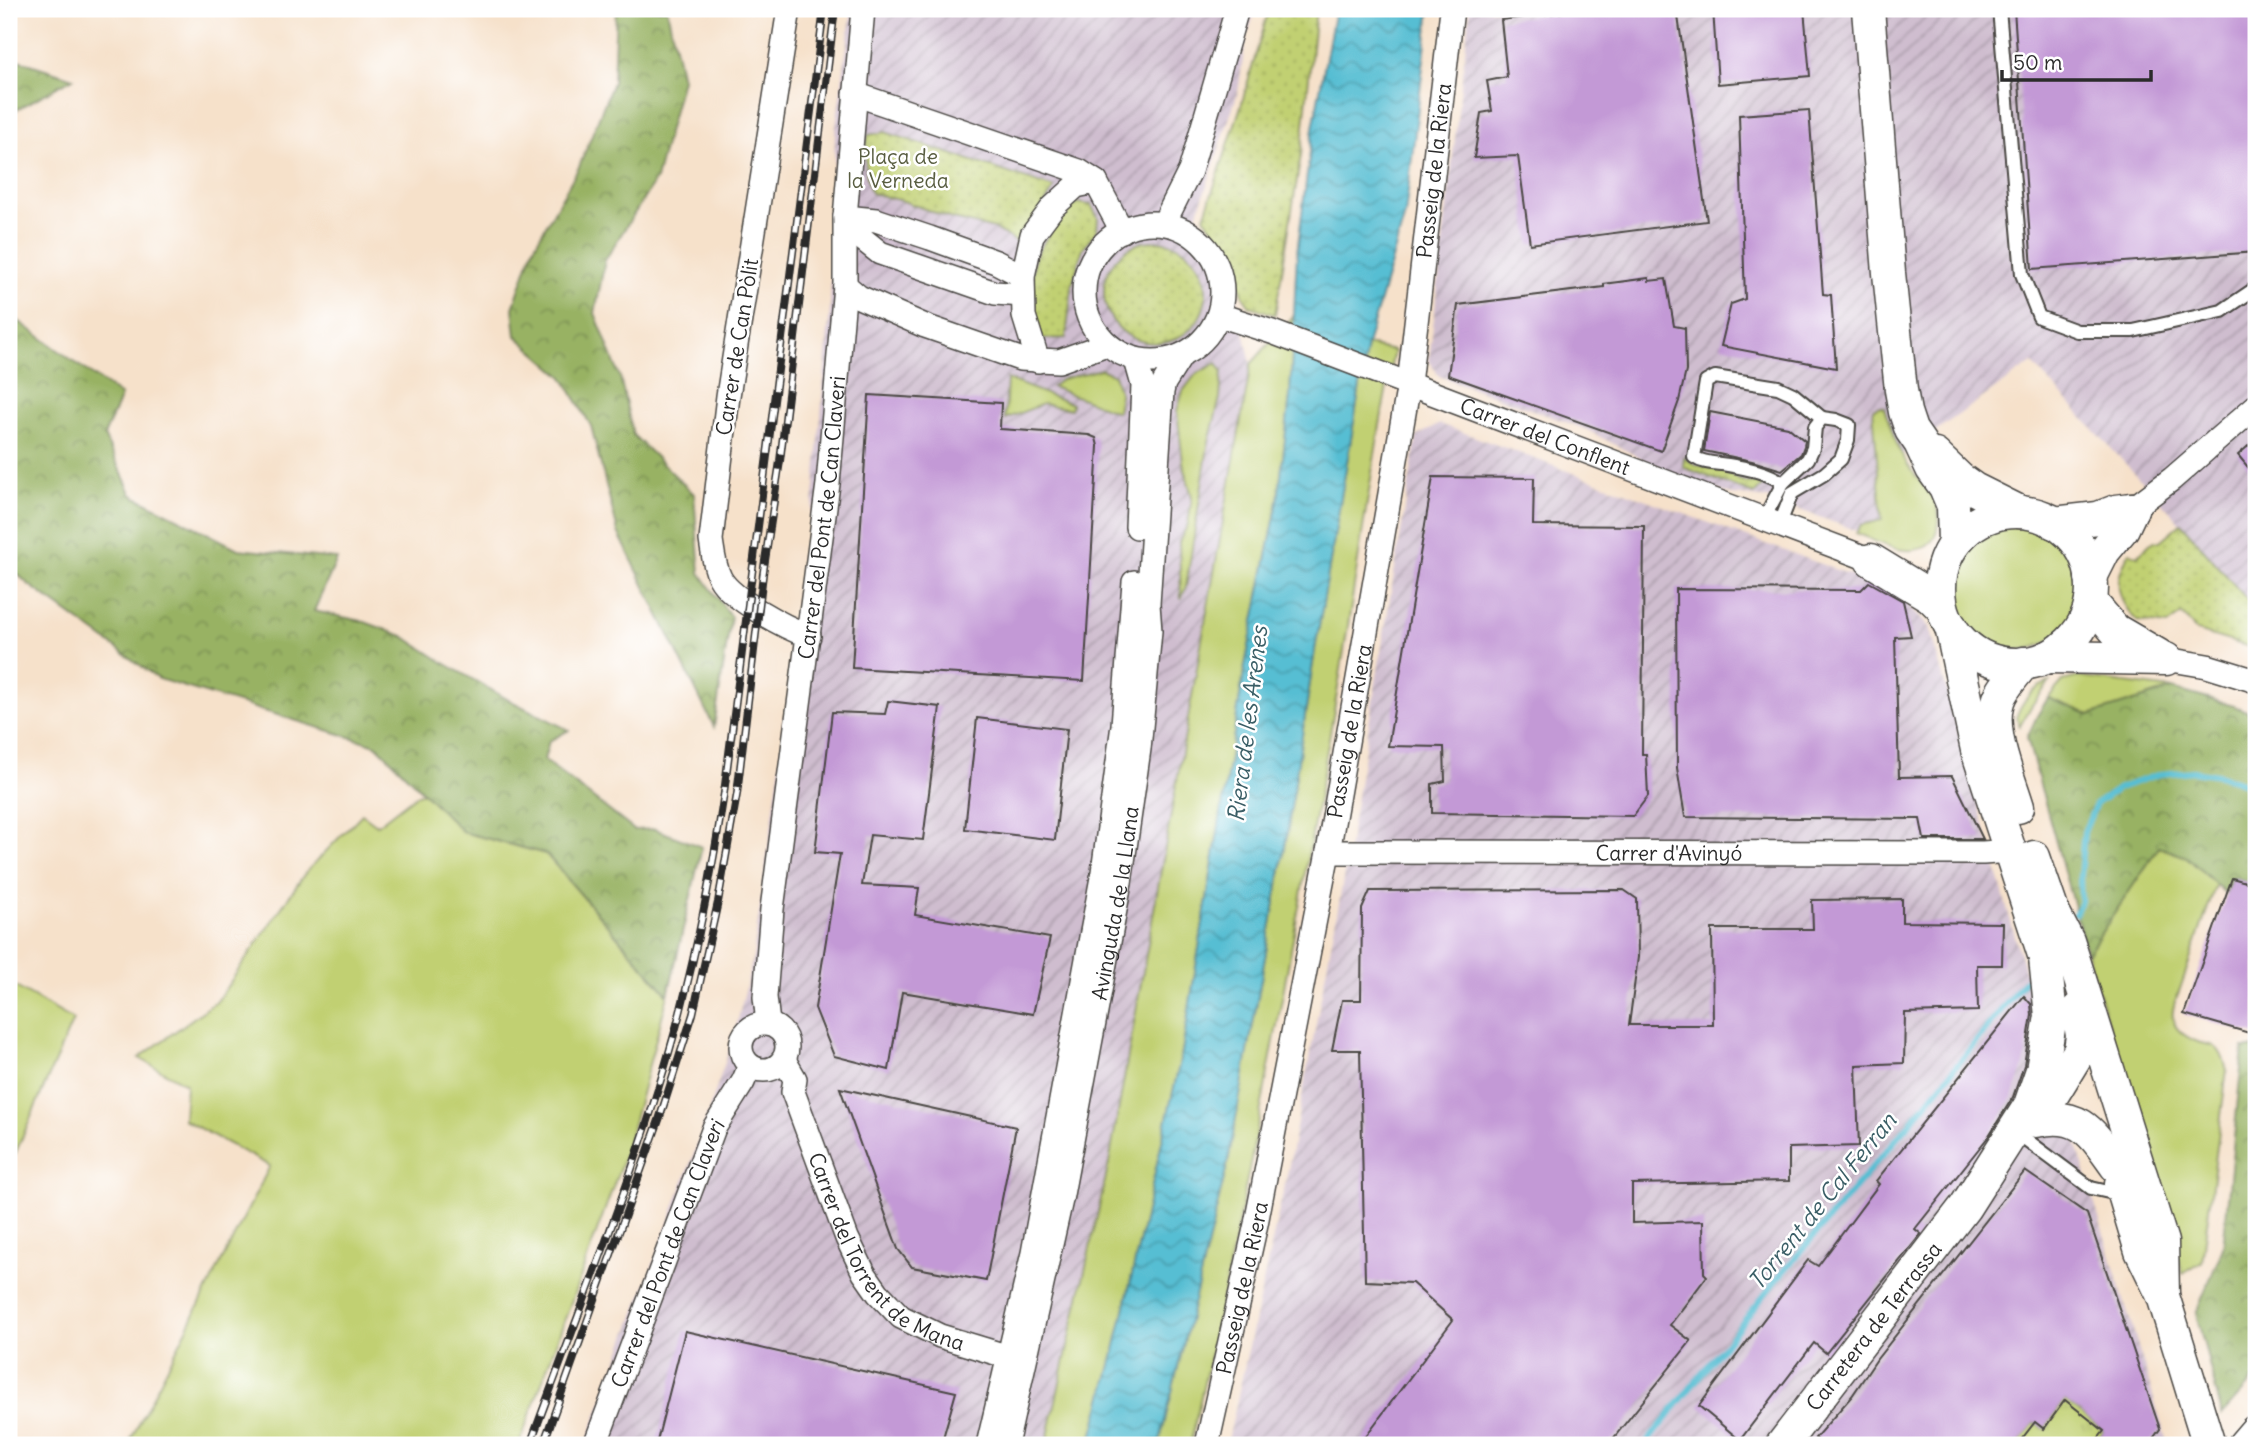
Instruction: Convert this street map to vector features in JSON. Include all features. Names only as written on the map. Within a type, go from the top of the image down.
[{"type":"main road","points":[[1868,9],[1897,361],[1905,412],[1911,429],[1953,506],[1952,548]]},
{"type":"main road","points":[[1920,443],[1967,484],[2020,512],[2043,517],[2067,533],[2079,546],[2086,560],[2091,589],[2115,631],[2165,659]]},
{"type":"main road","points":[[2054,523],[2098,518],[2116,511],[2132,509]]},
{"type":"main road","points":[[2132,509],[2123,528],[2104,551],[2080,628],[2061,649],[2036,660],[2000,696],[1996,719],[1997,738],[2053,912],[2068,941],[2162,1242],[2163,1296]]},
{"type":"main road","points":[[1965,1207],[2030,1105],[2042,1070],[2051,1016],[2045,958],[1977,750],[1940,582],[1942,569],[1962,534],[1982,520],[2020,512]]},
{"type":"main road","points":[[1871,560],[1920,562],[1952,548]]},
{"type":"main road","points":[[1871,560],[1930,596],[1959,638],[1980,655],[2006,664],[2036,660],[2165,659]]},
{"type":"main road","points":[[1965,1207],[2030,1130],[2080,1050],[2081,1024],[2057,942],[2053,912]]},
{"type":"main road","points":[[2045,958],[2056,975],[2099,1107],[2141,1251],[2163,1296],[2209,1445]]},
{"type":"main road","points":[[2030,1130],[2054,1117],[2073,1120],[2091,1133],[2120,1181]]},
{"type":"main road","name":"Carretera de Terrassa","points":[[1782,1445],[1965,1207]]},
{"type":"main road","points":[[2244,1445],[2256,1431]]},
{"type":"street","name":"Carrer de Can Pòlit","points":[[789,9],[728,396],[712,540],[713,556],[721,579],[730,589],[741,599],[792,630],[809,636]]},
{"type":"street","name":"Carrer del Pont de Can Claveri","points":[[768,1023],[765,997],[772,909],[828,484],[845,285],[845,217],[863,9]]},
{"type":"street","points":[[1164,223],[1189,171],[1237,9]]},
{"type":"street","name":"Passeig de la Riera","points":[[1206,1445],[1256,1224],[1328,852],[1452,9]]},
{"type":"street","points":[[855,93],[1079,171],[1096,182],[1122,230]]},
{"type":"street","points":[[1188,231],[1189,171]]},
{"type":"street","points":[[1038,361],[1024,316],[1023,286],[1032,235],[1053,207],[1076,186],[1096,182]]},
{"type":"street","points":[[845,217],[860,237],[880,253],[995,293],[1023,286]]},
{"type":"street","points":[[845,217],[876,220],[996,262],[1023,286]]},
{"type":"street","points":[[1164,223],[1188,231],[1206,246],[1219,267],[1223,292],[1219,315],[1201,343],[1181,356],[1160,361],[1136,360],[1107,344],[1087,316],[1084,299],[1085,275],[1090,262],[1104,242],[1122,230],[1135,225],[1164,223]]},
{"type":"street","points":[[845,285],[859,297],[925,326],[1020,359],[1059,361],[1107,344]]},
{"type":"street","name":"Carrer del Conflent","points":[[1219,315],[1272,331],[1871,560]]},
{"type":"street","name":"Avinguda de la Llana","points":[[988,1445],[1017,1360],[1061,1200],[1120,883],[1139,749],[1150,631],[1148,604],[1162,392],[1164,383],[1181,356]]},
{"type":"street","name":"Avinguda de la Llana","points":[[1006,1445],[1034,1253],[1103,872],[1123,725],[1133,614],[1143,385],[1136,360]]},
{"type":"street","points":[[2132,509],[2172,479],[2256,406]]},
{"type":"street","points":[[2165,659],[2207,666],[2256,681]]},
{"type":"street","name":"Carrer d'Avinyó","points":[[1328,852],[2010,851]]},
{"type":"street","points":[[768,1023],[776,1026],[785,1035],[788,1048],[767,1065],[743,1059],[741,1039],[746,1031],[754,1025],[768,1023]]},
{"type":"street","name":"Carrer del Pont de Can Claveri","points":[[596,1445],[714,1128],[743,1082],[767,1065]]},
{"type":"street","name":"Carrer del Torrent de Mana","points":[[767,1065],[783,1087],[793,1092],[847,1238],[864,1273],[878,1293],[901,1317],[940,1336],[1017,1360]]},
{"type":"lane","points":[[1999,9],[2022,274],[2039,317],[2077,331],[2133,331],[2222,311],[2256,288]]},
{"type":"lane","points":[[1771,523],[1792,493],[1824,474],[1841,459],[1848,440],[1849,425],[1822,418],[1793,394],[1778,387],[1715,377],[1706,382],[1694,457],[1701,462],[1770,475],[1783,483]]},
{"type":"lane","points":[[1771,523],[1783,483],[1808,459],[1813,448],[1815,427],[1822,418]]},
{"type":"lane","points":[[2030,1130],[2091,1188],[2120,1181]]},
{"type":"shaded area","points":[[852,9],[1256,9],[1246,39],[1238,92],[1197,215],[1234,283],[1251,364],[1109,1163],[1046,1445],[586,1445],[698,1143],[734,1036],[753,958],[796,651],[815,486],[830,309],[835,134]]},
{"type":"shaded area","points":[[1470,9],[2256,9],[2256,610],[2175,517],[2032,363],[1887,465],[1892,512],[1879,539],[1770,499],[1732,495],[1675,476],[1585,429],[1439,376],[1429,361]]},
{"type":"shaded area","points":[[1440,424],[1897,592],[1929,627],[2029,987],[2168,1445],[1227,1445],[1288,1170],[1340,898],[1417,436]]},
{"type":"green space","points":[[616,9],[667,9],[682,79],[656,179],[605,260],[595,313],[620,377],[633,435],[694,494],[700,573],[731,617],[714,727],[618,532],[591,426],[563,377],[516,336],[513,308],[534,247],[579,167],[613,82]]},
{"type":"green space","points":[[1269,9],[1316,9],[1301,155],[1275,315],[1250,306],[1243,296],[1235,266],[1226,247],[1204,217],[1240,109]]},
{"type":"green space","points":[[9,57],[73,78],[9,114]]},
{"type":"green space","name":"Plaça de la Verneda","points":[[885,132],[1054,188],[1025,237],[1017,242],[994,229],[871,193],[865,164],[868,135]]},
{"type":"green space","points":[[1077,203],[1091,205],[1098,218],[1097,230],[1083,248],[1072,285],[1066,338],[1043,339],[1035,329],[1030,293],[1035,257],[1061,214]]},
{"type":"green space","points":[[1155,241],[1174,245],[1191,256],[1202,273],[1206,292],[1202,311],[1191,328],[1174,339],[1155,343],[1136,339],[1119,328],[1108,311],[1104,292],[1108,273],[1119,256],[1136,245]]},
{"type":"green space","points":[[9,314],[121,396],[104,436],[132,495],[238,549],[337,559],[314,611],[362,621],[403,636],[509,700],[569,730],[549,741],[544,760],[634,830],[655,829],[702,847],[668,995],[546,854],[463,832],[376,745],[159,679],[28,584],[9,566]]},
{"type":"green space","points":[[1294,315],[1290,396],[1278,501],[1245,666],[1182,1052],[1116,1346],[1090,1445],[1046,1445],[1109,1163],[1251,364]]},
{"type":"green space","points":[[1367,345],[1394,351],[1370,481],[1336,699],[1268,1073],[1190,1445],[1159,1445],[1228,1162],[1285,847],[1315,650]]},
{"type":"green space","points":[[1217,363],[1222,371],[1220,398],[1208,446],[1186,587],[1181,599],[1179,542],[1188,524],[1192,497],[1183,462],[1177,411],[1183,391],[1196,374]]},
{"type":"green space","points":[[1101,369],[1114,375],[1120,394],[1117,412],[1052,387],[1062,379]]},
{"type":"green space","points":[[1007,379],[1072,404],[1071,409],[1043,404],[1005,419]]},
{"type":"green space","points":[[1884,407],[1903,456],[1932,496],[1938,509],[1937,534],[1927,545],[1918,549],[1897,549],[1856,533],[1861,525],[1882,520],[1873,409]]},
{"type":"green space","points":[[1684,457],[1693,463],[1724,472],[1742,481],[1764,485],[1754,494],[1683,467]]},
{"type":"green space","points":[[2181,523],[2256,610],[2256,649],[2196,631],[2182,614],[2167,625],[2137,621],[2124,604],[2119,580],[2130,552],[2137,556],[2154,540],[2160,541]]},
{"type":"green space","points":[[2016,526],[2040,531],[2060,544],[2073,564],[2078,588],[2073,612],[2060,632],[2040,645],[2016,650],[1992,645],[1972,632],[1959,612],[1954,588],[1959,564],[1972,544],[1992,531]]},
{"type":"green space","points":[[2078,677],[2172,689],[2090,715],[2048,698],[2063,681]]},
{"type":"green space","points":[[2050,682],[2020,726],[2016,718],[2024,701],[2038,687]]},
{"type":"green space","points":[[2172,689],[2256,715],[2256,885],[2232,878],[2226,894],[2187,857],[2159,847],[2087,954],[2027,738],[2048,698],[2090,715]]},
{"type":"green space","points":[[424,792],[463,832],[546,854],[668,995],[623,1160],[519,1445],[128,1445],[270,1166],[184,1120],[186,1084],[139,1058],[218,1000],[306,872],[362,814],[377,825],[416,795]]},
{"type":"green space","points":[[2159,847],[2187,857],[2216,884],[2176,998],[2173,1021],[2188,1037],[2217,1048],[2227,1070],[2202,1262],[2183,1274],[2087,954]]},
{"type":"green space","points":[[9,983],[73,1020],[9,1168]]},
{"type":"green space","points":[[2243,1048],[2256,1048],[2256,1253],[2253,1258],[2256,1262],[2256,1377],[2222,1415],[2196,1313],[2223,1248]]},
{"type":"green space","points":[[2065,1400],[2104,1431],[2093,1445],[2017,1445],[2034,1423],[2044,1429]]},
{"type":"water","name":"Riera de les Arenes","points":[[1335,9],[1430,9],[1405,215],[1367,345],[1315,650],[1285,847],[1228,1162],[1159,1445],[1090,1445],[1116,1346],[1182,1052],[1245,666],[1278,501],[1290,396],[1297,252],[1313,128]]},
{"type":"building","points":[[1587,9],[1677,9],[1707,221],[1530,244],[1518,156],[1474,158],[1481,113],[1492,111],[1487,81],[1507,77],[1501,20]]},
{"type":"building","points":[[1713,9],[1804,9],[1810,76],[1718,84]]},
{"type":"building","points":[[2014,9],[2256,9],[2256,252],[2032,269]]},
{"type":"building","points":[[1809,110],[1823,294],[1831,295],[1836,368],[1721,346],[1731,304],[1745,299],[1739,115]]},
{"type":"building","points":[[1649,278],[1649,281],[1666,279],[1674,326],[1685,328],[1686,371],[1679,401],[1661,451],[1448,375],[1458,305],[1604,287],[1604,284]]},
{"type":"building","points":[[869,395],[1001,403],[1000,429],[1089,435],[1096,438],[1098,446],[1084,681],[852,668]]},
{"type":"building","points":[[1710,412],[1788,427],[1805,441],[1801,454],[1782,470],[1704,451]]},
{"type":"building","points":[[2256,439],[2256,477],[2238,455]]},
{"type":"building","points":[[1433,477],[1534,478],[1533,525],[1644,526],[1642,754],[1646,754],[1648,796],[1633,816],[1432,813],[1432,784],[1445,781],[1444,747],[1388,746]]},
{"type":"building","points":[[1869,582],[1903,601],[1911,636],[1895,637],[1899,777],[1952,776],[1983,839],[1924,839],[1920,819],[1685,817],[1677,768],[1676,589],[1861,590]]},
{"type":"building","points":[[888,701],[940,707],[923,840],[870,835],[862,885],[919,888],[915,915],[1050,938],[1033,1014],[902,992],[889,1070],[834,1056],[815,1008],[840,854],[815,852],[832,712],[885,714]]},
{"type":"building","points":[[977,718],[1067,729],[1055,840],[965,829]]},
{"type":"building","points":[[2232,878],[2256,885],[2256,1035],[2184,1014]]},
{"type":"building","points":[[1624,890],[1637,899],[1638,957],[1629,1025],[1713,1025],[1712,929],[1813,929],[1812,900],[1902,899],[1902,922],[2003,923],[2002,965],[1977,965],[1978,1011],[1905,1013],[1904,1063],[1856,1065],[1859,1146],[1789,1148],[1789,1181],[1632,1184],[1632,1223],[1703,1221],[1704,1273],[1707,1276],[1670,1325],[1691,1341],[1608,1445],[1359,1445],[1453,1320],[1412,1283],[1365,1281],[1360,1050],[1332,1050],[1342,1000],[1361,1000],[1362,909],[1370,891]]},
{"type":"building","points":[[2024,996],[2031,1004],[2032,1015],[2024,1065],[2013,1097],[1988,1137],[1915,1229],[1921,1234],[1826,1353],[1814,1343],[1740,1440],[1699,1406],[1808,1260],[1818,1266],[1879,1184],[1876,1181]]},
{"type":"building","points":[[840,1088],[1016,1127],[986,1281],[912,1267],[898,1249]]},
{"type":"building","points":[[2025,1171],[2087,1214],[2160,1429],[2148,1445],[2093,1445],[2104,1431],[2065,1400],[2044,1429],[2035,1422],[2017,1445],[1824,1445],[1815,1438],[1852,1396],[1877,1359]]},
{"type":"building","points":[[685,1331],[956,1392],[941,1445],[656,1445]]},
{"type":"waterway","points":[[2075,914],[2081,901],[2084,832],[2096,804],[2119,788],[2160,774],[2193,771],[2219,775],[2256,788]]},
{"type":"waterway","name":"Torrent de Cal Ferran","points":[[1645,1445],[1778,1278],[1926,1104],[2026,979]]},
{"type":"railway","points":[[530,1445],[610,1231],[647,1122],[680,1013],[705,903],[724,793],[824,9]]},
{"type":"railway","points":[[543,1445],[659,1120],[693,1014],[718,902],[737,794],[835,9]]}]
